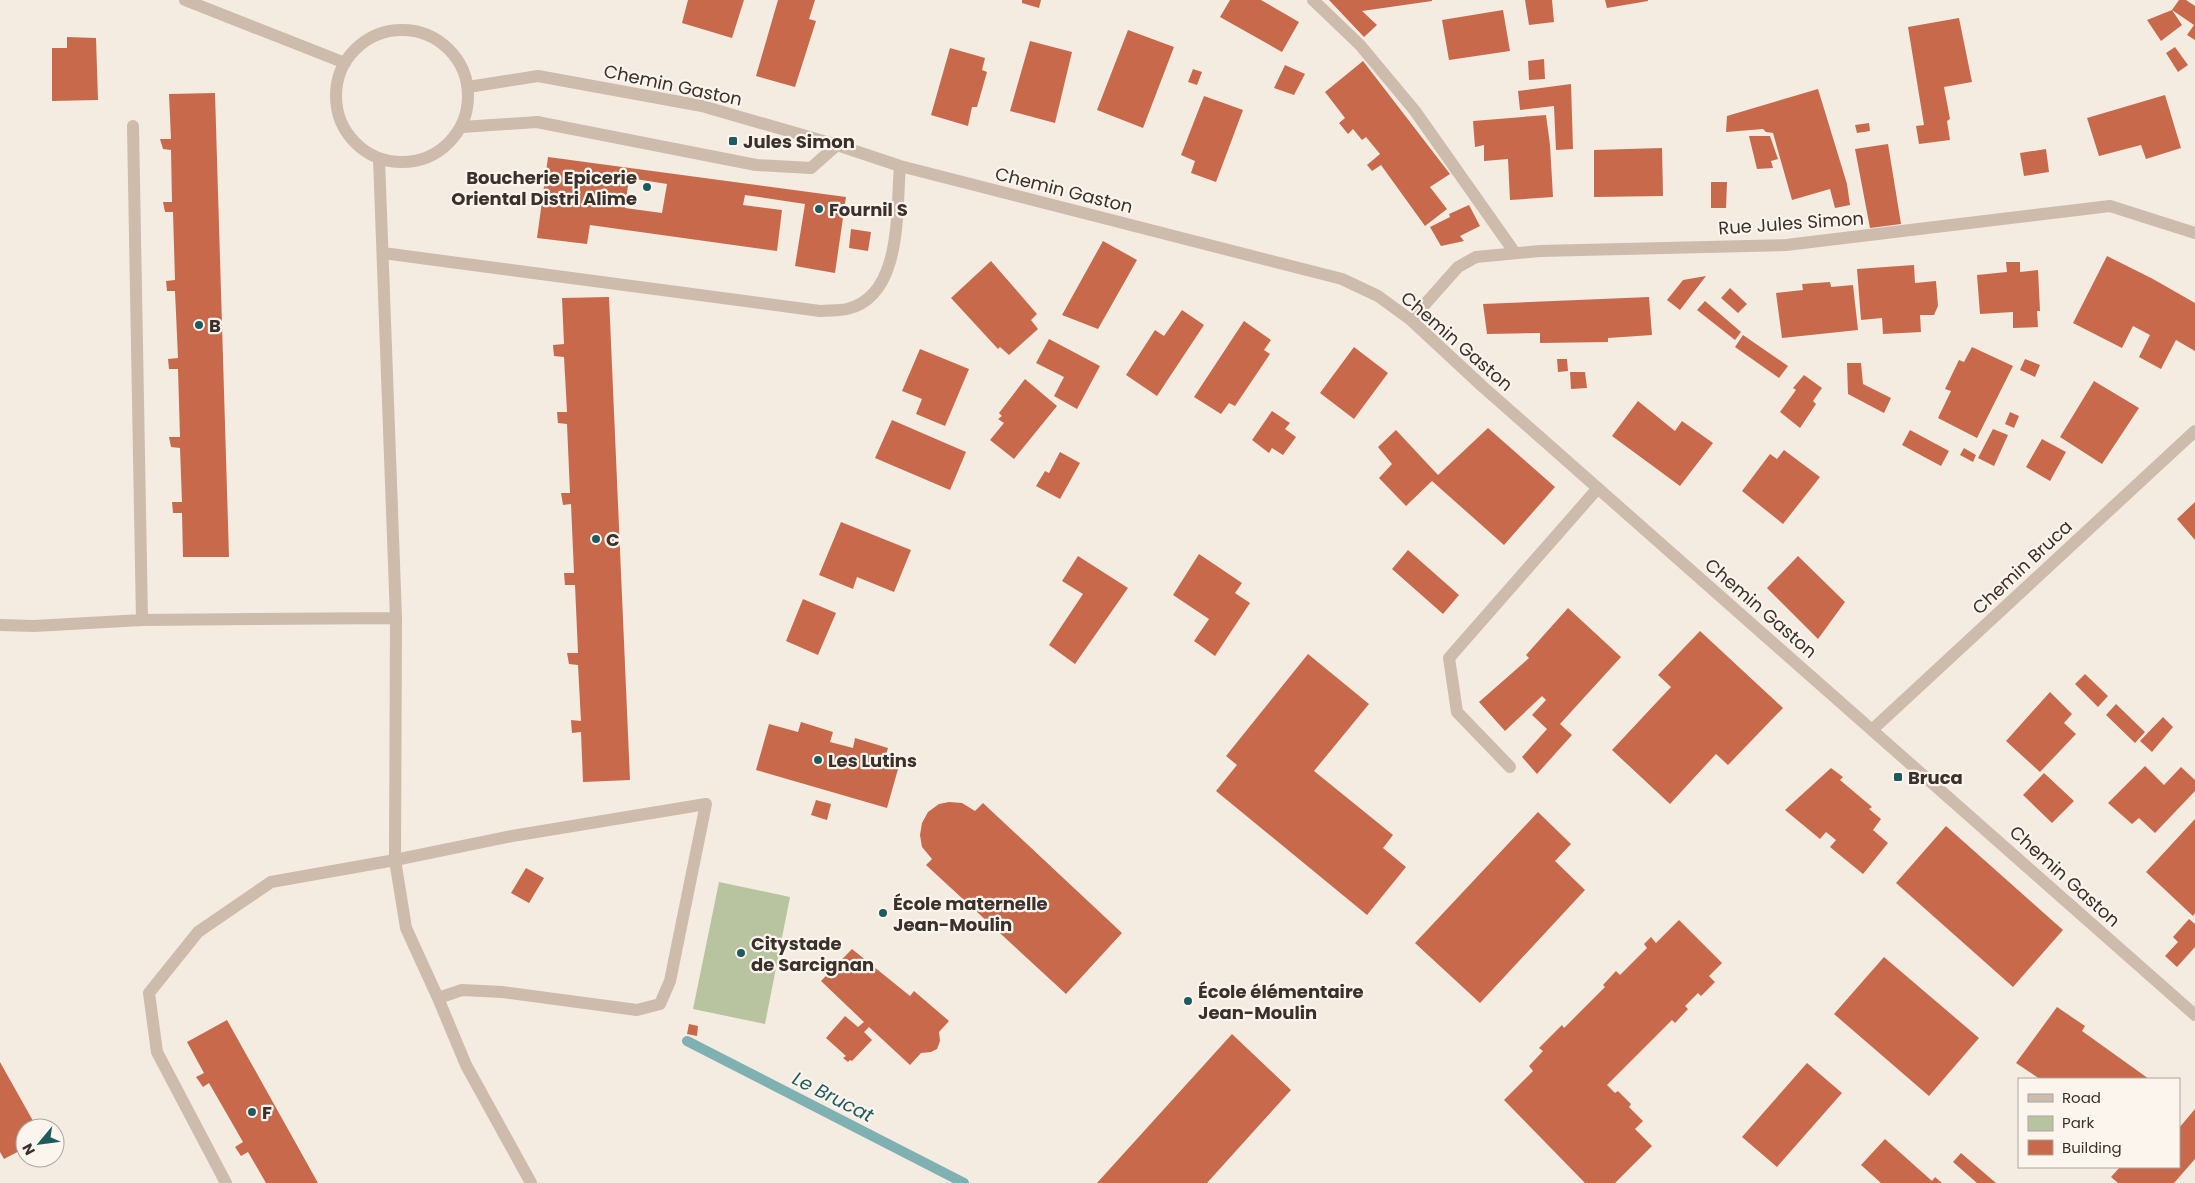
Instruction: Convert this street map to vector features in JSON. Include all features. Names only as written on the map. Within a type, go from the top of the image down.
[{"type":"street","points":[[185,0],[344,63]]},
{"type":"street","points":[[1313,0],[1360,45],[1415,111],[1515,254]]},
{"type":"street","points":[[394,30],[415,31],[434,38],[450,50],[462,67],[468,87],[468,108],[462,127],[451,143],[435,154],[418,161],[398,163],[380,159],[363,150],[349,136],[340,119],[336,100],[338,80],[344,63],[358,47],[375,36],[394,30]]},
{"type":"street","name":"Chemin Gaston","points":[[468,87],[538,76],[702,106],[837,145],[900,166],[1342,279],[1378,296],[1411,320],[1482,386],[2195,1015]]},
{"type":"street","points":[[462,127],[537,122],[766,166],[811,168],[837,145]]},
{"type":"street","points":[[134,126],[142,620]]},
{"type":"street","points":[[380,159],[396,618],[395,860],[406,928],[466,1065],[531,1183]]},
{"type":"street","points":[[383,253],[820,311],[849,309],[872,296],[884,280],[893,255],[900,166]]},
{"type":"street","name":"Rue Jules Simon","points":[[1411,320],[1458,267],[1476,257],[1786,245],[2110,206],[2195,233]]},
{"type":"street","name":"Chemin Bruca","points":[[1873,730],[2195,431]]},
{"type":"street","points":[[1510,767],[1456,712],[1449,658],[1598,488]]},
{"type":"street","points":[[0,625],[34,626],[142,620],[396,618]]},
{"type":"street","points":[[226,1183],[157,1052],[149,993],[198,932],[271,882],[395,860],[512,836],[706,804],[670,981],[660,1004],[637,1010],[502,992],[462,990],[438,998]]},
{"type":"green space","name":"Citystade de Sarcignan","points":[[719,882],[790,897],[765,1024],[693,1009]]},
{"type":"building","points":[[688,0],[744,0],[732,38],[682,23]]},
{"type":"building","points":[[778,0],[815,0],[809,19],[816,21],[795,87],[756,76]]},
{"type":"building","points":[[1022,0],[1041,0],[1039,8],[1022,3]]},
{"type":"building","points":[[1230,0],[1261,0],[1299,22],[1282,52],[1220,17]]},
{"type":"building","points":[[1329,0],[1432,1],[1362,11],[1377,25],[1364,37]]},
{"type":"building","points":[[1525,0],[1552,0],[1554,22],[1529,25]]},
{"type":"building","points":[[1605,0],[1648,0],[1648,1],[1607,8]]},
{"type":"building","points":[[2179,0],[2186,0],[2195,6],[2195,40],[2187,35],[2194,25],[2172,10]]},
{"type":"building","points":[[1503,10],[1510,51],[1449,60],[1442,20]]},
{"type":"building","points":[[2172,10],[2182,25],[2161,41],[2147,20]]},
{"type":"building","points":[[1959,18],[1972,82],[1944,87],[1950,119],[1947,121],[1950,140],[1919,144],[1916,126],[1924,125],[1908,27]]},
{"type":"building","points":[[1128,30],[1174,47],[1143,128],[1097,110]]},
{"type":"building","points":[[67,37],[96,38],[98,100],[52,101],[52,48],[67,48]]},
{"type":"building","points":[[1030,41],[1072,52],[1055,123],[1010,111]]},
{"type":"building","points":[[2175,47],[2188,65],[2178,72],[2166,53]]},
{"type":"building","points":[[950,48],[985,58],[982,70],[987,72],[977,107],[972,107],[968,126],[931,115]]},
{"type":"building","points":[[1544,59],[1545,79],[1529,80],[1528,61]]},
{"type":"building","points":[[1363,61],[1450,174],[1430,187],[1447,209],[1425,226],[1381,165],[1372,171],[1367,165],[1380,154],[1366,137],[1362,140],[1353,129],[1348,134],[1339,123],[1345,118],[1325,92]]},
{"type":"building","points":[[1285,65],[1305,74],[1294,95],[1274,88]]},
{"type":"building","points":[[1193,69],[1202,72],[1197,85],[1188,82]]},
{"type":"building","points":[[1571,84],[1573,149],[1556,150],[1554,106],[1520,110],[1518,91]]},
{"type":"building","points":[[1818,89],[1847,184],[1850,205],[1835,208],[1830,189],[1792,200],[1773,133],[1766,132],[1763,129],[1726,132],[1727,116]]},
{"type":"building","name":"B","points":[[215,93],[229,557],[183,557],[182,513],[173,513],[172,502],[182,502],[180,448],[171,447],[169,437],[180,437],[178,369],[169,369],[168,359],[178,358],[175,291],[167,291],[166,281],[175,280],[173,212],[165,212],[163,202],[172,202],[171,150],[163,149],[160,139],[171,139],[169,94]]},
{"type":"building","points":[[2165,95],[2181,148],[2146,159],[2141,145],[2099,156],[2087,118]]},
{"type":"building","points":[[1204,96],[1243,110],[1216,182],[1191,173],[1195,161],[1181,155]]},
{"type":"building","points":[[1546,115],[1553,197],[1510,200],[1508,159],[1484,161],[1484,145],[1475,147],[1473,121]]},
{"type":"building","points":[[1869,123],[1870,131],[1857,133],[1855,125]]},
{"type":"building","points":[[1749,136],[1770,136],[1778,159],[1771,161],[1773,168],[1757,169]]},
{"type":"building","points":[[1888,144],[1901,224],[1870,228],[1855,149]]},
{"type":"building","points":[[1662,148],[1663,196],[1594,197],[1594,150]]},
{"type":"building","points":[[2046,149],[2049,172],[2024,176],[2020,153]]},
{"type":"building","points":[[548,157],[846,197],[835,273],[795,266],[805,204],[745,195],[743,205],[782,210],[777,251],[590,225],[587,244],[537,238]],"holes":[[[629,178],[667,184],[662,213],[625,208]]]},
{"type":"building","points":[[1711,182],[1727,182],[1726,208],[1711,208]]},
{"type":"building","points":[[1469,205],[1480,226],[1460,236],[1464,241],[1441,246],[1430,227],[1450,217],[1449,214]]},
{"type":"building","points":[[851,229],[871,232],[868,251],[849,248]]},
{"type":"building","points":[[1103,241],[1137,260],[1098,329],[1062,315]]},
{"type":"building","points":[[2107,256],[2195,303],[2195,351],[2176,340],[2161,369],[2139,357],[2150,335],[2133,326],[2122,348],[2073,323]]},
{"type":"building","points":[[991,261],[1037,314],[1031,320],[1038,329],[1009,355],[1000,347],[998,349],[951,298]]},
{"type":"building","points":[[2006,262],[2020,262],[2020,272],[2038,270],[2040,311],[2037,311],[2038,327],[2013,328],[2013,312],[1980,314],[1977,275],[2007,272]]},
{"type":"building","points":[[1914,265],[1915,283],[1936,281],[1938,306],[1934,315],[1920,315],[1921,332],[1883,334],[1882,318],[1861,320],[1857,269]]},
{"type":"building","points":[[1706,276],[1680,310],[1667,300],[1683,280]]},
{"type":"building","points":[[1830,282],[1831,287],[1853,285],[1858,330],[1782,338],[1776,293],[1803,290],[1802,284]]},
{"type":"building","points":[[1730,288],[1747,304],[1738,313],[1721,298]]},
{"type":"building","name":"C","points":[[609,297],[630,780],[583,782],[581,732],[572,733],[571,720],[581,721],[578,665],[569,664],[567,653],[578,653],[575,585],[565,585],[564,573],[574,573],[571,504],[563,505],[561,493],[570,493],[567,424],[558,423],[557,412],[567,412],[564,357],[554,356],[553,345],[564,344],[562,298]]},
{"type":"building","points":[[1649,297],[1652,335],[1608,338],[1608,342],[1540,343],[1540,333],[1487,334],[1483,304]]},
{"type":"building","points":[[1705,301],[1741,332],[1735,340],[1697,310]]},
{"type":"building","points":[[1182,310],[1204,325],[1157,396],[1126,375],[1155,330],[1164,336]]},
{"type":"building","points":[[1244,321],[1271,340],[1264,350],[1270,354],[1235,406],[1229,403],[1221,414],[1194,397]]},
{"type":"building","points":[[1743,335],[1788,366],[1779,378],[1735,347]]},
{"type":"building","points":[[1049,339],[1100,366],[1077,409],[1054,396],[1064,377],[1036,363]]},
{"type":"building","points":[[1354,347],[1388,373],[1354,419],[1320,393]]},
{"type":"building","points":[[1972,347],[2013,366],[1977,438],[1938,418],[1951,391],[1945,389],[1959,360],[1964,362]]},
{"type":"building","points":[[920,349],[969,369],[945,426],[916,414],[922,399],[902,391]]},
{"type":"building","points":[[1557,359],[1567,359],[1568,371],[1558,372]]},
{"type":"building","points":[[2025,359],[2040,365],[2035,377],[2020,370]]},
{"type":"building","points":[[1847,363],[1861,363],[1863,384],[1891,398],[1884,413],[1848,394]]},
{"type":"building","points":[[1570,372],[1585,372],[1587,388],[1571,389]]},
{"type":"building","points":[[1804,375],[1822,388],[1813,401],[1816,404],[1800,428],[1780,412],[1796,390],[1793,388]]},
{"type":"building","points":[[1025,379],[1057,406],[1014,459],[990,440],[1004,423],[998,419],[1002,416],[999,413]]},
{"type":"building","points":[[2094,381],[2139,408],[2102,464],[2060,437]]},
{"type":"building","points":[[1638,401],[1675,431],[1682,421],[1713,443],[1680,486],[1612,436]]},
{"type":"building","points":[[1272,411],[1290,423],[1285,429],[1296,437],[1283,455],[1272,448],[1269,453],[1252,440]]},
{"type":"building","points":[[2010,412],[2019,416],[2014,428],[2005,424]]},
{"type":"building","points":[[892,420],[966,452],[950,490],[875,458]]},
{"type":"building","points":[[1488,428],[1555,487],[1504,545],[1432,481],[1406,506],[1379,478],[1392,464],[1378,447],[1396,430],[1438,475]]},
{"type":"building","points":[[1993,429],[2008,435],[1994,466],[1978,458]]},
{"type":"building","points":[[1910,430],[1949,451],[1941,466],[1902,445]]},
{"type":"building","points":[[2042,439],[2066,452],[2050,481],[2026,467]]},
{"type":"building","points":[[1964,448],[1976,455],[1973,462],[1960,455]]},
{"type":"building","points":[[1784,450],[1820,477],[1783,524],[1742,491],[1770,454],[1777,459]]},
{"type":"building","points":[[1060,452],[1080,463],[1060,499],[1036,486],[1045,471],[1049,473]]},
{"type":"building","points":[[2195,502],[2195,540],[2177,519]]},
{"type":"building","points":[[841,522],[911,550],[894,592],[857,577],[853,589],[819,575]]},
{"type":"building","points":[[1408,550],[1459,595],[1443,614],[1392,569]]},
{"type":"building","points":[[1199,554],[1242,583],[1235,593],[1250,603],[1215,656],[1194,641],[1209,619],[1173,595]]},
{"type":"building","points":[[1078,556],[1128,588],[1075,664],[1049,645],[1083,594],[1062,581]]},
{"type":"building","points":[[1798,556],[1845,602],[1818,639],[1767,588]]},
{"type":"building","points":[[803,599],[836,613],[818,655],[786,641]]},
{"type":"building","points":[[1568,608],[1621,657],[1560,724],[1572,735],[1537,774],[1522,757],[1547,729],[1532,715],[1546,700],[1542,696],[1505,731],[1479,702],[1529,658],[1526,655]]},
{"type":"building","points":[[1700,631],[1783,708],[1728,765],[1716,754],[1670,804],[1612,750],[1671,687],[1658,675]]},
{"type":"building","points":[[1308,654],[1369,704],[1314,771],[1393,835],[1383,848],[1406,867],[1367,915],[1216,791],[1237,765],[1226,756]]},
{"type":"building","points":[[2085,674],[2108,696],[2098,707],[2075,684]]},
{"type":"building","points":[[2050,692],[2072,714],[2064,723],[2076,734],[2040,772],[2006,741]]},
{"type":"building","points":[[2116,704],[2145,732],[2135,743],[2106,715]]},
{"type":"building","points":[[2163,717],[2173,727],[2152,752],[2140,741]]},
{"type":"building","points":[[801,722],[833,732],[830,742],[853,748],[855,738],[888,748],[885,758],[900,762],[887,808],[756,770],[769,724],[798,732]]},
{"type":"building","points":[[2145,766],[2164,785],[2181,767],[2195,780],[2195,791],[2155,833],[2139,818],[2132,824],[2108,803]]},
{"type":"building","points":[[1831,768],[1843,777],[1840,780],[1872,807],[1869,809],[1881,819],[1873,830],[1888,843],[1863,874],[1830,847],[1836,840],[1826,832],[1820,839],[1785,810]]},
{"type":"building","points":[[2044,773],[2074,801],[2052,823],[2023,795]]},
{"type":"building","points":[[816,800],[831,804],[827,820],[811,815]]},
{"type":"building","points":[[949,802],[962,803],[975,811],[983,803],[1122,933],[1066,994],[926,865],[932,859],[922,847],[920,835],[922,823],[928,812],[939,804]]},
{"type":"building","points":[[1538,812],[1571,844],[1555,861],[1585,890],[1480,1003],[1415,943]]},
{"type":"building","points":[[2195,819],[2195,913],[2193,916],[2146,872]]},
{"type":"building","points":[[1946,826],[2063,930],[2013,987],[1896,883]]},
{"type":"building","points":[[526,868],[544,878],[529,903],[511,893]]},
{"type":"building","points":[[2189,919],[2195,924],[2195,947],[2177,967],[2165,956],[2178,942],[2173,937]]},
{"type":"building","points":[[1679,920],[1722,963],[1709,976],[1715,982],[1701,996],[1698,993],[1685,1006],[1688,1009],[1675,1023],[1672,1020],[1607,1085],[1615,1093],[1618,1091],[1631,1104],[1629,1107],[1643,1121],[1635,1129],[1652,1146],[1615,1183],[1585,1183],[1504,1100],[1533,1071],[1529,1066],[1543,1051],[1539,1048],[1562,1025],[1564,1028],[1605,987],[1603,985],[1616,971],[1620,975],[1647,948],[1644,944],[1651,937],[1656,943]]},
{"type":"building","points":[[852,949],[910,996],[914,991],[949,1021],[939,1032],[940,1041],[937,1049],[921,1053],[910,1065],[869,1027],[864,1032],[872,1040],[852,1061],[848,1062],[843,1058],[846,1056],[826,1038],[845,1016],[858,1027],[864,1022],[821,981]]},
{"type":"building","points":[[1884,957],[1979,1038],[1929,1096],[1834,1014]]},
{"type":"building","points":[[2057,1007],[2085,1026],[2082,1031],[2148,1078],[2038,1078],[2016,1063]]},
{"type":"building","name":"F","points":[[227,1020],[318,1183],[266,1183],[248,1152],[241,1156],[235,1147],[243,1142],[209,1083],[203,1087],[196,1077],[204,1073],[187,1042]]},
{"type":"building","points":[[689,1024],[698,1026],[697,1036],[687,1034]]},
{"type":"building","points":[[1232,1034],[1291,1090],[1207,1183],[1097,1183]]},
{"type":"building","points":[[0,1062],[31,1118],[15,1118],[15,1153],[4,1159],[0,1152]]},
{"type":"building","points":[[1807,1063],[1842,1093],[1777,1167],[1742,1137]]},
{"type":"building","points":[[2195,1109],[2195,1159],[2174,1183],[2118,1183],[2111,1177],[2119,1168],[2180,1168],[2180,1127]]},
{"type":"building","points":[[1885,1139],[1932,1181],[1935,1177],[1942,1183],[1881,1183],[1861,1165]]},
{"type":"building","points":[[1961,1153],[1996,1183],[1977,1183],[1953,1162]]},
{"type":"waterway","name":"Le Brucat","points":[[687,1041],[964,1183]]},
{"type":"place","name":"Jules Simon","points":[[733,141]]},
{"type":"place","name":"Boucherie Epicerie Oriental Distri Alime","points":[[647,187]]},
{"type":"place","name":"Fournil S","points":[[819,209]]},
{"type":"place","name":"B","points":[[199,325]]},
{"type":"place","name":"C","points":[[596,539]]},
{"type":"place","name":"Les Lutins","points":[[818,760]]},
{"type":"place","name":"Bruca","points":[[1898,777]]},
{"type":"place","name":"École maternelle Jean-Moulin","points":[[883,913]]},
{"type":"place","name":"Citystade de Sarcignan","points":[[741,953]]},
{"type":"place","name":"École élémentaire Jean-Moulin","points":[[1188,1001]]},
{"type":"place","name":"F","points":[[252,1112]]}]
